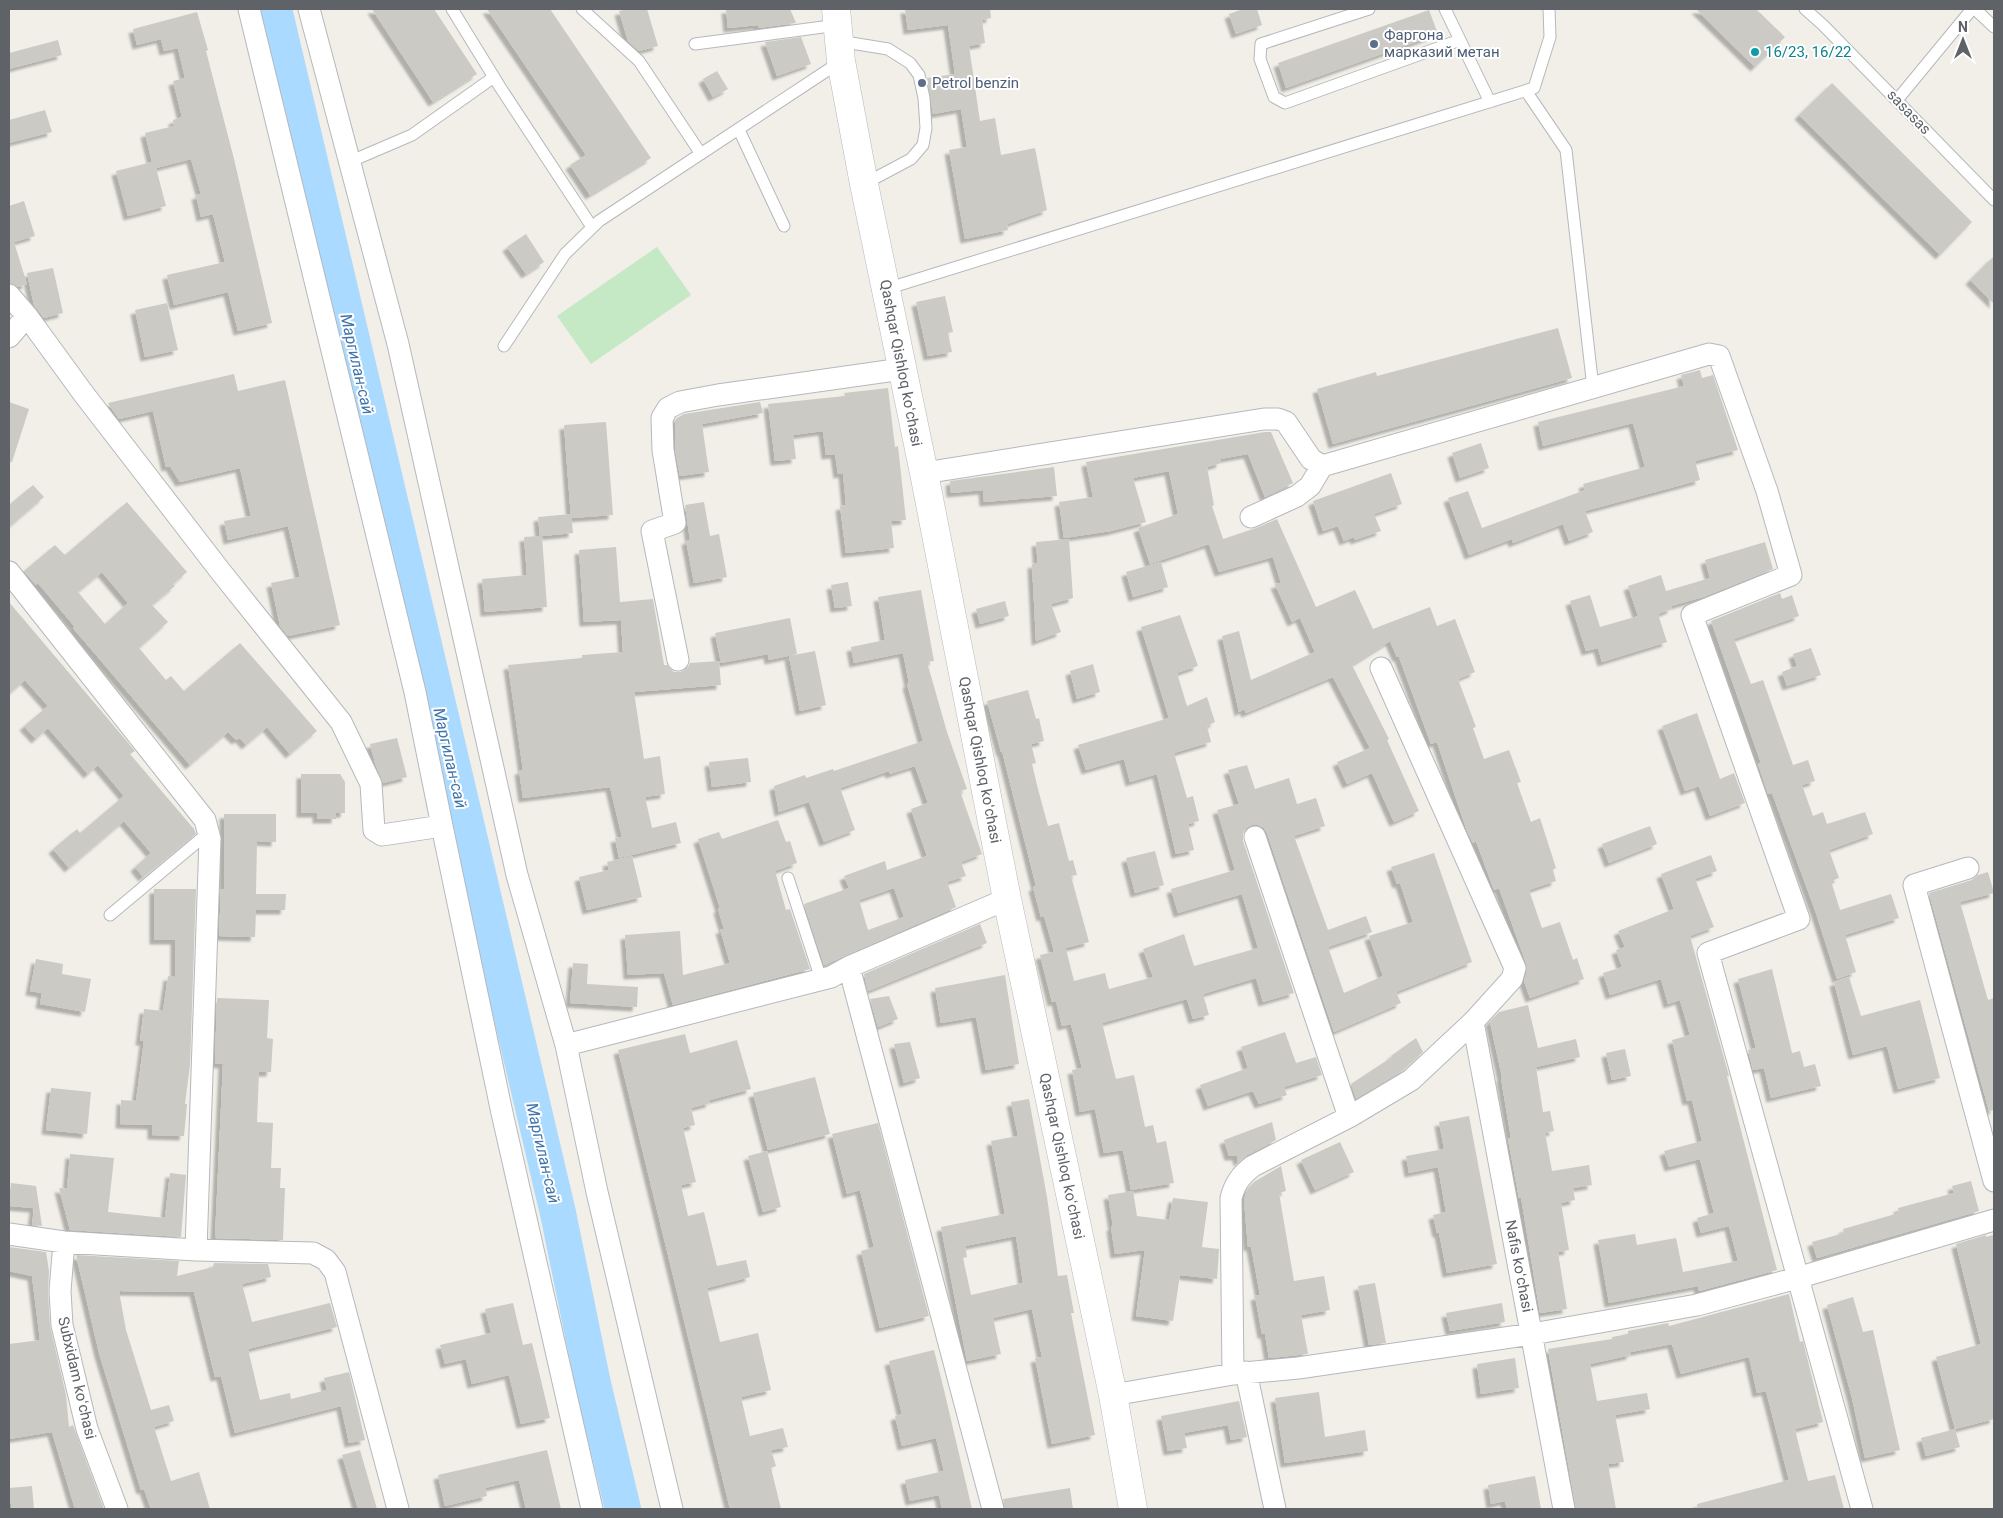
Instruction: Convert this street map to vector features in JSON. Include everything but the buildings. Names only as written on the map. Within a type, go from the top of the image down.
[{"type":"main road","name":"Qashqar Qishloq koʻchasi","points":[[839,34],[864,184],[924,473],[1007,899],[1113,1396],[1134,1509]]},
{"type":"street","points":[[249,9],[415,692],[502,1113],[592,1509]]},
{"type":"street","points":[[309,9],[398,344],[516,876],[566,1045],[597,1192],[672,1509]]},
{"type":"street","points":[[9,295],[27,316],[89,401],[221,572],[341,722],[372,784],[374,830],[382,835],[442,826]]},
{"type":"street","points":[[9,337],[27,316]]},
{"type":"street","points":[[1251,517],[1297,496],[1310,486],[1322,466],[1709,354],[1719,356],[1767,491],[1792,575],[1692,615],[1799,919],[1708,953],[1862,1509]]},
{"type":"street","points":[[678,660],[652,531],[675,523],[663,450],[662,418],[668,408],[680,402],[718,395],[902,369]]},
{"type":"street","points":[[924,473],[1264,419],[1278,419],[1286,422],[1311,459],[1322,466]]},
{"type":"street","points":[[9,572],[205,820],[210,839],[196,1250]]},
{"type":"street","points":[[1275,1509],[1240,1373],[1231,1198],[1234,1186],[1242,1175],[1253,1166],[1349,1117],[1411,1080],[1473,1022],[1512,979],[1515,968],[1381,668]]},
{"type":"street","points":[[1256,837],[1349,1117]]},
{"type":"street","points":[[1968,868],[1914,886],[1994,1182]]},
{"type":"street","points":[[566,1045],[831,977],[849,967],[1007,899]]},
{"type":"street","points":[[849,967],[993,1509]]},
{"type":"street","name":"Nafis koʻchasi","points":[[1473,1022],[1564,1509]]},
{"type":"street","points":[[1113,1396],[1240,1373],[1298,1368],[1532,1334],[1697,1305],[1797,1278],[1994,1220]]},
{"type":"street","points":[[9,1234],[64,1242],[196,1250],[313,1253],[326,1260],[335,1272],[398,1509]]},
{"type":"street","name":"Subxidam koʻchasi","points":[[64,1242],[60,1291],[62,1325],[87,1429],[117,1509]]},
{"type":"lane","points":[[452,9],[592,228]]},
{"type":"lane","points":[[582,9],[639,61],[701,154]]},
{"type":"lane","points":[[1369,9],[1261,44],[1260,59],[1274,97],[1285,103],[1460,40]]},
{"type":"lane","points":[[1445,9],[1490,102]]},
{"type":"lane","points":[[886,289],[1534,88],[1550,37],[1549,9]]},
{"type":"lane","name":"sasasas","points":[[1805,9],[1823,24],[1994,200]]},
{"type":"lane","points":[[1897,100],[1972,9]]},
{"type":"lane","points":[[1976,9],[1994,27]]},
{"type":"lane","points":[[504,346],[566,254],[599,220],[739,130],[839,34]]},
{"type":"lane","points":[[695,44],[839,34],[888,49],[910,63],[919,75],[924,98],[926,128],[923,145],[911,158],[864,184]]},
{"type":"lane","points":[[349,162],[412,135],[494,77]]},
{"type":"lane","points":[[1526,90],[1566,150],[1593,388]]},
{"type":"lane","points":[[739,130],[784,226]]},
{"type":"lane","points":[[110,915],[208,833]]},
{"type":"lane","points":[[788,878],[821,979]]},
{"type":"green space","points":[[657,247],[691,295],[591,364],[557,316]]},
{"type":"waterway","name":"Маргилан-сай","points":[[274,9],[558,1213],[593,1384],[623,1509]]},
{"type":"place","name":"Фаргона марказий метан","points":[[1374,44]]},
{"type":"place","name":"16/23, 16/22","points":[[1755,52]]},
{"type":"place","name":"Petrol benzin","points":[[922,83]]}]
